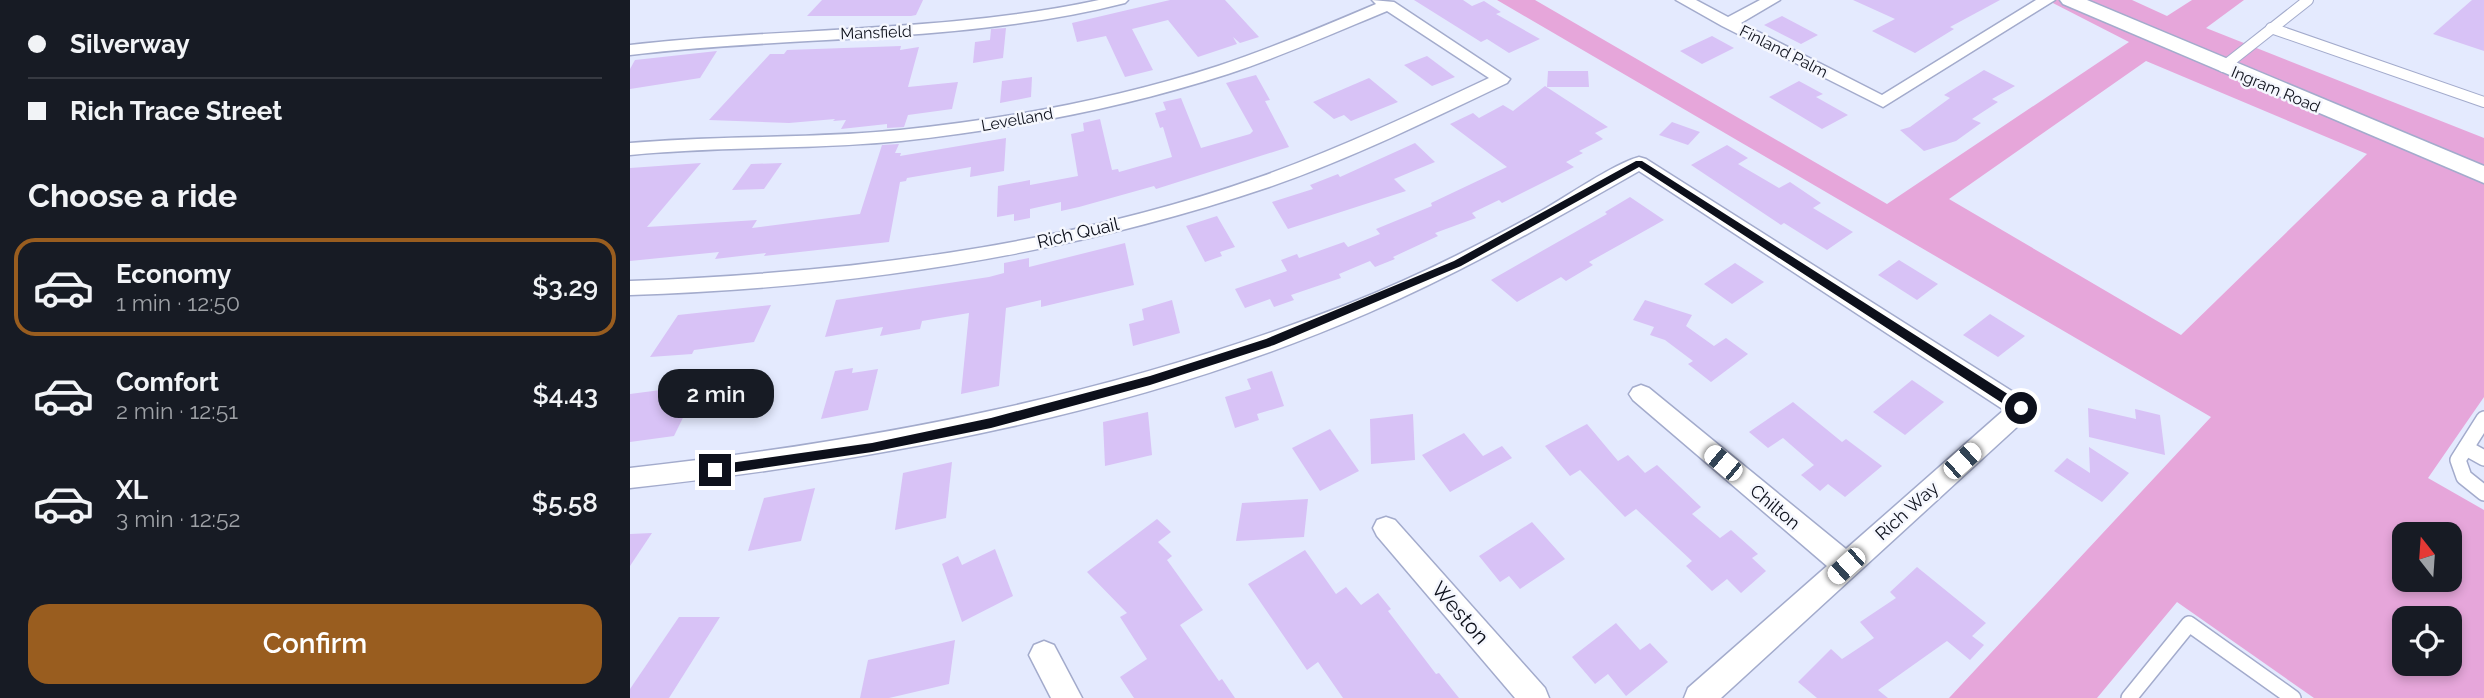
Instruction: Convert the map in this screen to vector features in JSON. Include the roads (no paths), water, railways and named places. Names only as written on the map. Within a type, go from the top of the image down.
[{"type":"street","name":"Mansfield","points":[[630,50],[734,38],[944,29],[1054,14],[1120,0]]},
{"type":"street","name":"Finland Palm","points":[[1684,0],[1883,102]]},
{"type":"street","points":[[1728,23],[1772,0]]},
{"type":"street","points":[[1883,102],[2047,0]]},
{"type":"street","name":"Ingram Road","points":[[2070,0],[2484,175]]},
{"type":"street","name":"Rich Quail","points":[[630,289],[719,286],[866,273],[1074,236],[1167,212],[1263,182],[1369,142],[1501,79],[1384,3]]},
{"type":"street","name":"Levelland","points":[[630,149],[856,139],[995,124],[1058,112],[1202,76],[1259,57],[1384,3]]},
{"type":"street","name":"Rich Way","points":[[630,478],[715,470],[872,447],[991,423],[1150,380],[1270,342],[1413,284],[1549,215],[1639,163],[2021,408],[1699,698]]},
{"type":"street","name":"Chilton","points":[[1641,394],[1846,566]]},
{"type":"street","name":"Weston","points":[[1386,528],[1534,698]]},
{"type":"street","points":[[1044,655],[1067,698]]},
{"type":"lane","points":[[2223,66],[2308,0]]},
{"type":"lane","points":[[2271,28],[2349,58],[2411,74],[2484,102]]},
{"type":"lane","points":[[2483,423],[2458,460],[2463,477],[2484,494]]},
{"type":"lane","points":[[2466,448],[2484,458]]},
{"type":"lane","points":[[2129,698],[2189,624],[2293,698]]}]
